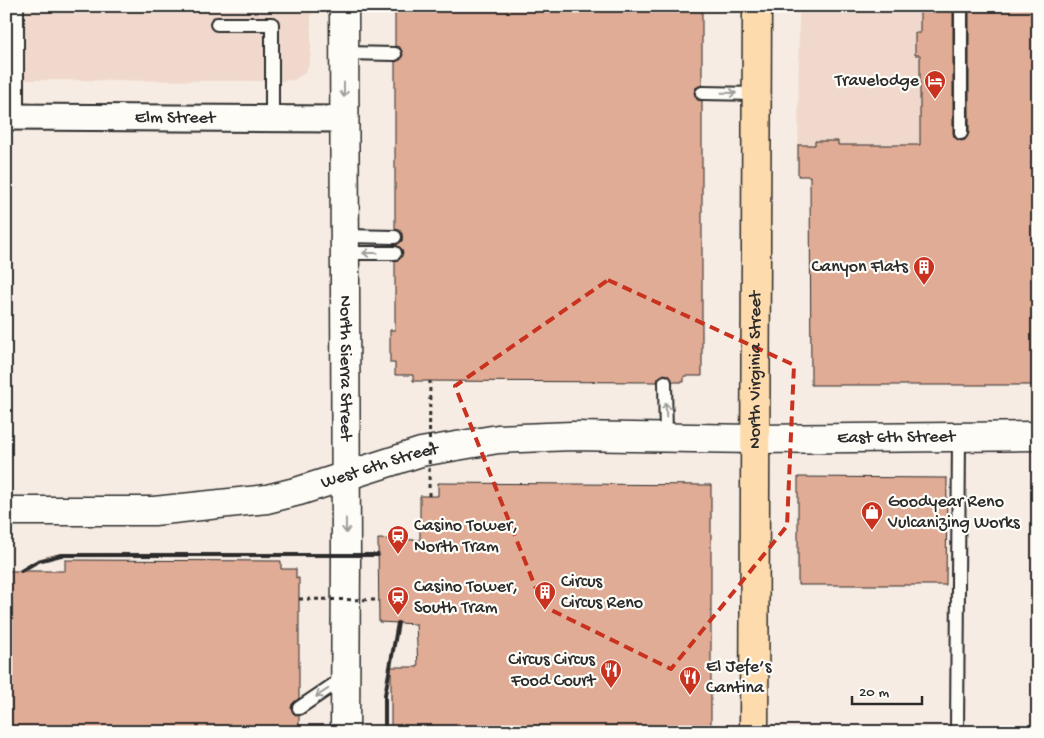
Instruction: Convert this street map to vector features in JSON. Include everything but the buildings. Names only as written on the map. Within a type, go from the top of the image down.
[{"type":"main road","name":"North Sierra Street","points":[[344,6],[345,732]]},
{"type":"main road","name":"North Virginia Street","points":[[754,732],[757,6]]},
{"type":"main road","name":"West 6th Street","points":[[6,511],[154,511],[267,499],[345,477],[421,452],[498,439],[572,436],[754,439]]},
{"type":"main road","name":"East 6th Street","points":[[754,439],[1038,436]]},
{"type":"street","name":"Elm Street","points":[[12,117],[344,119]]},
{"type":"lane","points":[[12,117],[17,6]]},
{"type":"lane","points":[[961,6],[961,133]]},
{"type":"lane","points":[[217,24],[272,24],[272,119]]},
{"type":"lane","points":[[344,54],[395,54]]},
{"type":"lane","points":[[702,93],[756,94]]},
{"type":"lane","points":[[345,244],[395,237]]},
{"type":"lane","points":[[345,244],[395,253]]},
{"type":"lane","points":[[665,382],[666,438]]},
{"type":"lane","points":[[957,732],[959,436]]},
{"type":"lane","points":[[299,708],[345,677]]},
{"type":"path","points":[[429,496],[430,381]]},
{"type":"path","points":[[299,599],[378,600]]},
{"type":"highlighted area","points":[[608,280],[794,365],[787,526],[671,669],[543,606],[455,386]]},
{"type":"shaded area","points":[[6,6],[311,6],[311,52],[309,65],[305,73],[294,80],[280,81],[6,80]]},
{"type":"shaded area","points":[[799,6],[949,6],[950,176],[798,176]]},
{"type":"railway","points":[[21,571],[38,561],[61,555],[378,555]]},
{"type":"railway","points":[[385,732],[385,695],[398,623]]},
{"type":"place","name":"Travelodge","points":[[935,100]]},
{"type":"place","name":"Canyon Flats","points":[[924,286]]},
{"type":"place","name":"Goodyear Reno Vulcanizing Works","points":[[872,531]]},
{"type":"place","name":"Casino Tower, North Tram","points":[[398,555]]},
{"type":"place","name":"Circus Circus Reno","points":[[545,611]]},
{"type":"place","name":"Casino Tower, South Tram","points":[[398,616]]},
{"type":"place","name":"Circus Circus Food Court","points":[[611,689]]},
{"type":"place","name":"El Jefe’s Cantina","points":[[690,696]]}]
